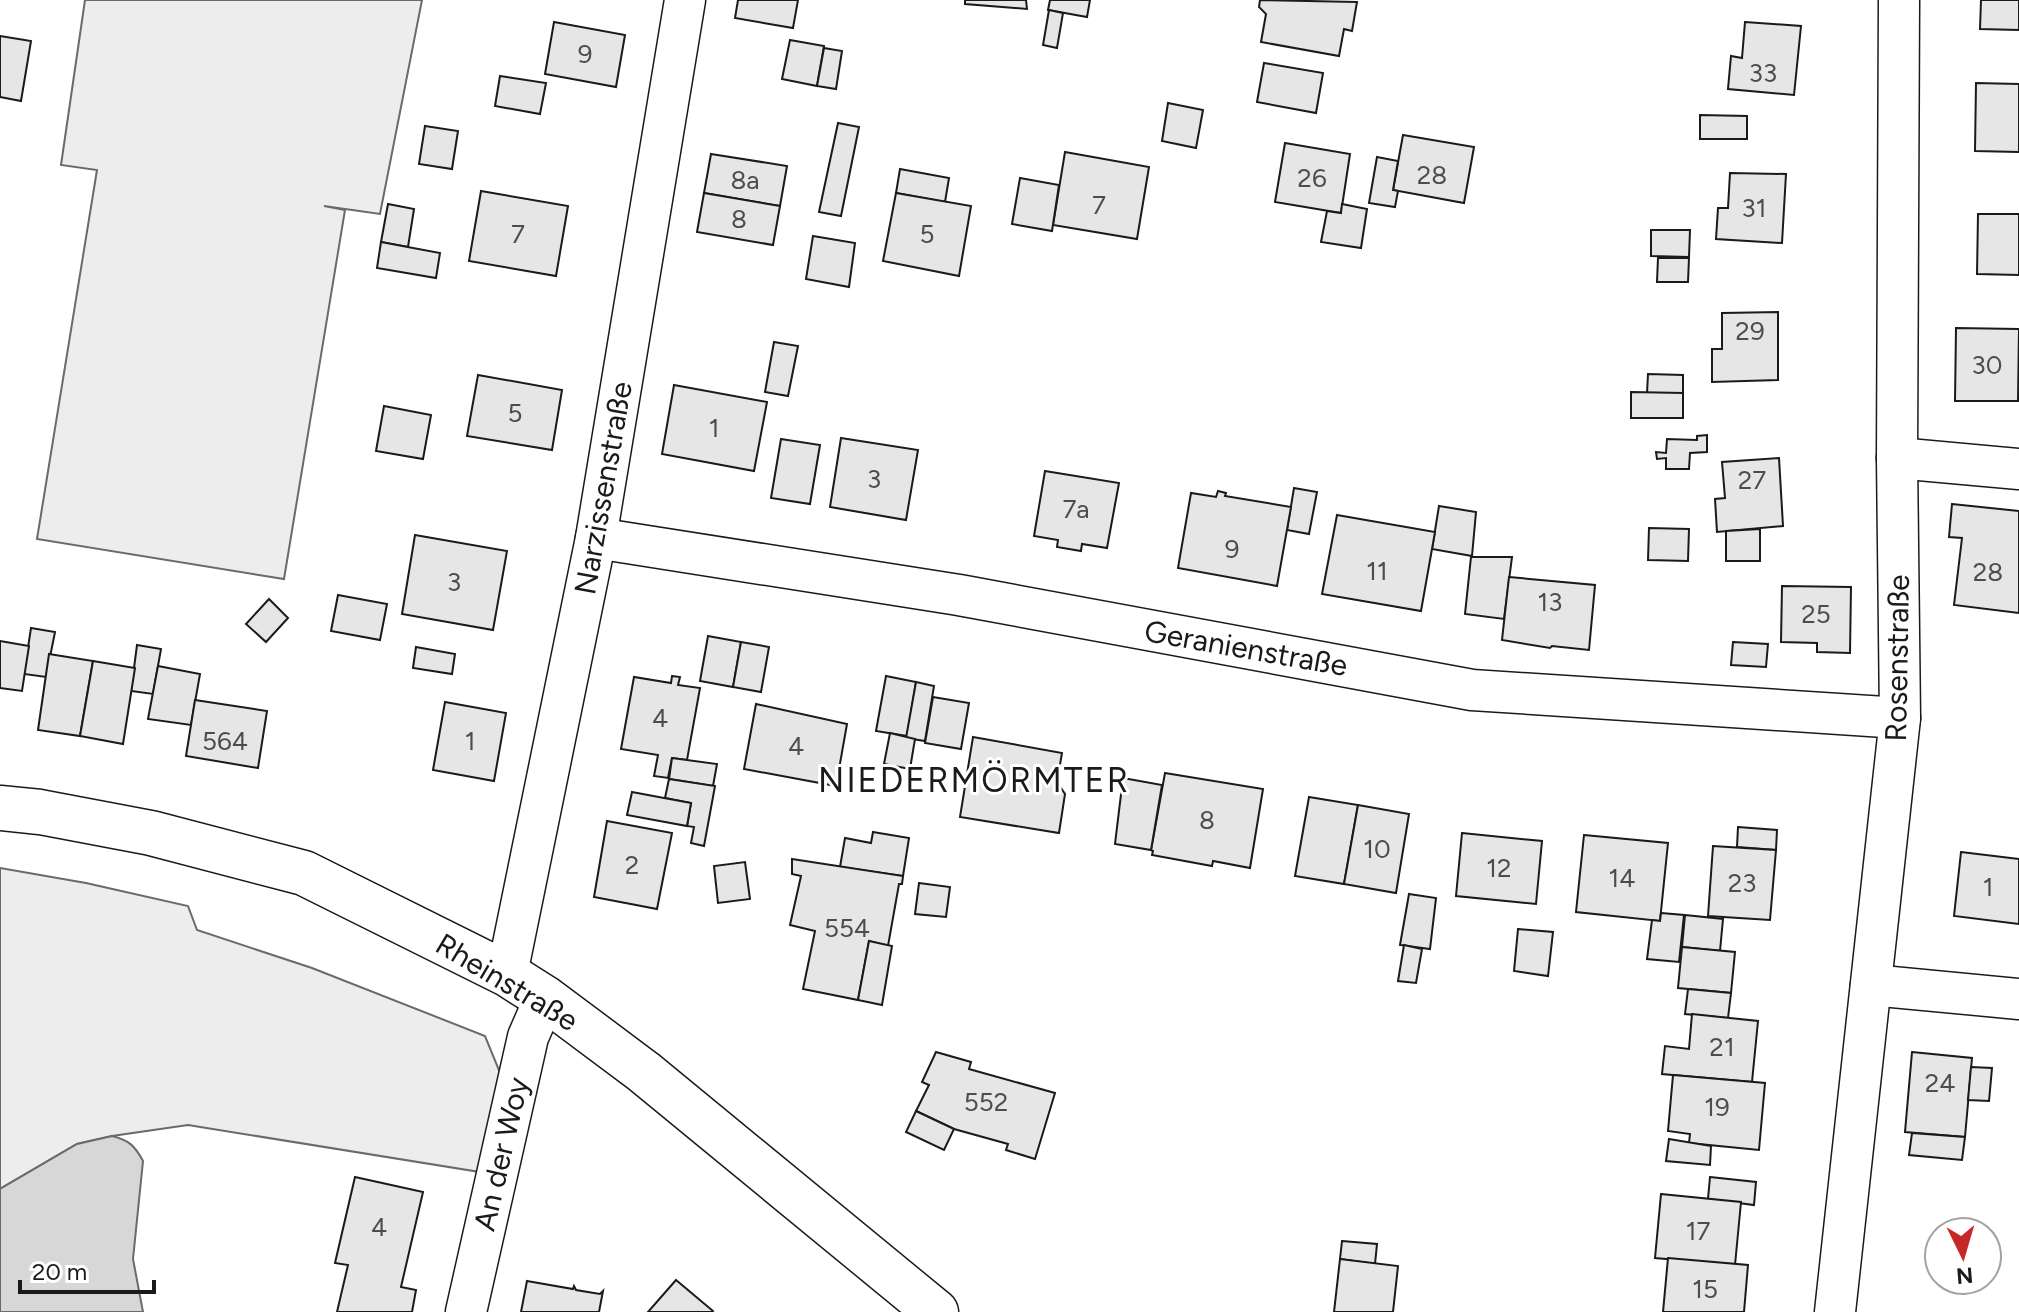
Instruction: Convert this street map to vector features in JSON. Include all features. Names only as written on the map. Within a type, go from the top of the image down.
[{"type":"main road","name":"Rheinstraße","points":[[0,808],[40,812],[151,833],[304,873],[507,974],[545,998],[644,1072],[936,1312]]},
{"type":"street","name":"Narzissenstraße","points":[[507,974],[596,538],[685,0]]},
{"type":"street","name":"Rosenstraße","points":[[1835,1312],[1900,718],[1897,458],[1899,0]]},
{"type":"street","points":[[1897,458],[2019,469]]},
{"type":"street","name":"Geranienstraße","points":[[596,538],[959,595],[1472,690],[1900,718]]},
{"type":"street","points":[[1871,985],[2019,999]]},
{"type":"street","name":"An der Woy","points":[[466,1312],[528,1037],[545,998]]},
{"type":"shaded area","points":[[85,0],[422,0],[380,214],[324,206],[345,210],[284,579],[37,539],[97,170],[61,165]]},
{"type":"shaded area","points":[[0,868],[188,906],[197,930],[312,968],[485,1036],[501,1075],[480,1172],[188,1125],[77,1144],[0,1189]]},
{"type":"shaded area","points":[[112,1136],[131,1144],[143,1161],[133,1259],[143,1312],[0,1312],[0,1189],[77,1144]]},
{"type":"building","points":[[738,0],[798,0],[793,28],[735,18]]},
{"type":"building","points":[[965,0],[1026,0],[1027,9],[965,4]]},
{"type":"building","points":[[1050,0],[1090,0],[1087,17],[1048,10]]},
{"type":"building","points":[[1260,0],[1357,2],[1352,31],[1344,29],[1339,56],[1261,42],[1266,14],[1259,7]]},
{"type":"building","points":[[1981,0],[2019,0],[2019,30],[1980,29]]},
{"type":"building","points":[[1049,10],[1063,13],[1057,48],[1043,45]]},
{"type":"building","points":[[554,22],[625,35],[616,87],[545,74]]},
{"type":"building","points":[[1745,22],[1801,26],[1794,95],[1728,89],[1731,56],[1742,58]]},
{"type":"building","points":[[0,36],[31,41],[21,101],[0,97]]},
{"type":"building","points":[[790,40],[824,46],[817,86],[782,79]]},
{"type":"building","points":[[824,48],[842,51],[836,89],[817,86]]},
{"type":"building","points":[[1264,63],[1323,73],[1316,113],[1257,102]]},
{"type":"building","points":[[500,76],[546,83],[540,114],[495,106]]},
{"type":"building","points":[[1976,83],[2019,84],[2019,152],[1975,151]]},
{"type":"building","points":[[1168,103],[1203,110],[1196,148],[1162,141]]},
{"type":"building","points":[[1700,115],[1747,116],[1747,139],[1700,139]]},
{"type":"building","points":[[838,123],[859,127],[841,216],[819,212]]},
{"type":"building","points":[[425,126],[458,131],[452,169],[419,164]]},
{"type":"building","points":[[1403,135],[1474,147],[1464,203],[1393,190]]},
{"type":"building","points":[[1285,143],[1350,154],[1341,213],[1275,202]]},
{"type":"building","points":[[1065,152],[1149,167],[1137,239],[1053,225]]},
{"type":"building","points":[[711,154],[787,166],[780,206],[704,193]]},
{"type":"building","points":[[1377,157],[1398,161],[1393,190],[1398,191],[1395,207],[1369,203]]},
{"type":"building","points":[[900,169],[949,178],[945,202],[896,193]]},
{"type":"building","points":[[1730,173],[1786,174],[1782,243],[1716,239],[1718,208],[1728,208]]},
{"type":"building","points":[[1020,178],[1059,185],[1052,231],[1012,224]]},
{"type":"building","points":[[481,191],[568,206],[556,276],[469,261]]},
{"type":"building","points":[[704,193],[780,206],[773,245],[697,232]]},
{"type":"building","points":[[896,193],[971,206],[959,276],[883,261]]},
{"type":"building","points":[[388,204],[414,209],[408,247],[381,242]]},
{"type":"building","points":[[1342,204],[1367,209],[1361,248],[1321,242],[1327,211],[1341,213]]},
{"type":"building","points":[[1978,214],[2019,214],[2019,275],[1977,274]]},
{"type":"building","points":[[1651,230],[1690,230],[1689,257],[1651,256]]},
{"type":"building","points":[[813,236],[855,243],[849,287],[806,279]]},
{"type":"building","points":[[381,242],[440,253],[436,278],[377,268]]},
{"type":"building","points":[[1658,258],[1689,258],[1688,282],[1657,282]]},
{"type":"building","points":[[1778,312],[1778,380],[1712,382],[1712,349],[1722,349],[1722,313]]},
{"type":"building","points":[[1956,328],[2019,329],[2018,401],[1955,401]]},
{"type":"building","points":[[774,342],[798,346],[788,396],[765,392]]},
{"type":"building","points":[[1648,374],[1683,375],[1683,393],[1647,393]]},
{"type":"building","points":[[478,375],[562,390],[552,450],[467,436]]},
{"type":"building","points":[[674,385],[767,402],[754,471],[662,454]]},
{"type":"building","points":[[1631,392],[1683,393],[1683,418],[1631,418]]},
{"type":"building","points":[[384,406],[431,415],[423,459],[376,451]]},
{"type":"building","points":[[1707,435],[1707,452],[1690,453],[1689,469],[1666,469],[1666,458],[1657,459],[1656,452],[1666,453],[1667,439],[1697,440],[1697,436]]},
{"type":"building","points":[[841,438],[918,450],[906,520],[830,507]]},
{"type":"building","points":[[781,439],[820,445],[810,504],[771,498]]},
{"type":"building","points":[[1779,458],[1783,526],[1717,532],[1715,499],[1725,498],[1722,462]]},
{"type":"building","points":[[1045,471],[1119,483],[1107,548],[1082,544],[1081,551],[1057,547],[1058,540],[1034,536]]},
{"type":"building","points":[[1294,488],[1317,492],[1309,534],[1287,530]]},
{"type":"building","points":[[1218,491],[1226,493],[1225,496],[1291,507],[1277,586],[1178,568],[1191,493],[1216,497]]},
{"type":"building","points":[[1952,504],[2019,511],[2019,613],[1954,605],[1962,538],[1949,537]]},
{"type":"building","points":[[1439,506],[1476,512],[1472,556],[1432,549]]},
{"type":"building","points":[[1337,515],[1435,532],[1421,611],[1322,594]]},
{"type":"building","points":[[1649,528],[1689,529],[1688,561],[1648,560]]},
{"type":"building","points":[[1760,529],[1760,561],[1726,561],[1726,531]]},
{"type":"building","points":[[415,535],[507,551],[493,630],[402,614]]},
{"type":"building","points":[[1471,557],[1512,557],[1504,619],[1465,614]]},
{"type":"building","points":[[1509,577],[1595,585],[1589,650],[1550,648],[1502,640]]},
{"type":"building","points":[[1782,586],[1851,587],[1850,653],[1817,652],[1817,643],[1781,642]]},
{"type":"building","points":[[338,595],[387,604],[380,640],[331,631]]},
{"type":"building","points":[[269,599],[288,618],[266,642],[246,624]]},
{"type":"building","points":[[31,628],[55,632],[46,677],[24,674]]},
{"type":"building","points":[[708,636],[741,642],[733,687],[700,681]]},
{"type":"building","points":[[0,641],[29,646],[22,691],[0,688]]},
{"type":"building","points":[[741,642],[769,647],[761,692],[733,687]]},
{"type":"building","points":[[1733,642],[1768,644],[1766,667],[1731,665]]},
{"type":"building","points":[[137,645],[161,649],[153,694],[131,691]]},
{"type":"building","points":[[416,647],[455,654],[452,674],[413,668]]},
{"type":"building","points":[[49,654],[93,661],[80,736],[38,730]]},
{"type":"building","points":[[93,661],[135,668],[123,744],[80,736]]},
{"type":"building","points":[[158,666],[200,674],[191,725],[148,719]]},
{"type":"building","points":[[672,676],[680,677],[678,685],[700,688],[687,760],[672,758],[668,778],[654,776],[658,755],[621,749],[634,677],[671,683]]},
{"type":"building","points":[[886,676],[916,682],[907,736],[876,731]]},
{"type":"building","points":[[916,682],[934,686],[925,741],[906,738]]},
{"type":"building","points":[[933,697],[969,703],[961,749],[925,743]]},
{"type":"building","points":[[195,700],[267,711],[258,768],[186,756]]},
{"type":"building","points":[[445,702],[506,713],[494,781],[433,770]]},
{"type":"building","points":[[756,704],[847,724],[836,786],[744,769]]},
{"type":"building","points":[[890,733],[915,739],[910,769],[884,764]]},
{"type":"building","points":[[973,737],[1062,753],[1057,782],[1065,794],[1059,833],[960,817]]},
{"type":"building","points":[[672,758],[717,764],[713,786],[669,779]]},
{"type":"building","points":[[1165,773],[1263,789],[1250,868],[1213,861],[1212,866],[1152,855]]},
{"type":"building","points":[[1123,778],[1162,785],[1151,850],[1115,844]]},
{"type":"building","points":[[669,779],[715,786],[704,846],[691,843],[694,827],[687,826],[691,803],[665,798]]},
{"type":"building","points":[[632,792],[691,803],[687,826],[627,815]]},
{"type":"building","points":[[1309,797],[1358,805],[1344,884],[1295,876]]},
{"type":"building","points":[[1358,805],[1409,814],[1396,893],[1344,884]]},
{"type":"building","points":[[607,821],[672,833],[657,909],[594,897]]},
{"type":"building","points":[[1738,827],[1777,830],[1776,850],[1737,847]]},
{"type":"building","points":[[873,832],[909,838],[903,876],[840,867],[845,838],[871,843]]},
{"type":"building","points":[[1462,833],[1542,841],[1536,904],[1456,896]]},
{"type":"building","points":[[1584,835],[1668,843],[1660,921],[1576,912]]},
{"type":"building","points":[[1713,846],[1776,850],[1770,920],[1708,916]]},
{"type":"building","points":[[1961,852],[2019,859],[2019,924],[1954,916]]},
{"type":"building","points":[[792,859],[903,876],[888,946],[869,941],[858,1000],[803,989],[815,931],[790,925],[801,876],[792,874]]},
{"type":"building","points":[[745,862],[750,899],[718,903],[714,866]]},
{"type":"building","points":[[919,883],[950,887],[946,917],[915,914]]},
{"type":"building","points":[[1409,894],[1436,898],[1430,949],[1400,945]]},
{"type":"building","points":[[1661,913],[1684,915],[1679,962],[1647,959],[1652,920],[1660,921]]},
{"type":"building","points":[[1685,915],[1723,919],[1720,951],[1682,947]]},
{"type":"building","points":[[1518,929],[1553,932],[1548,976],[1514,971]]},
{"type":"building","points":[[869,941],[892,946],[882,1005],[858,1000]]},
{"type":"building","points":[[1404,945],[1422,949],[1416,983],[1398,981]]},
{"type":"building","points":[[1682,947],[1735,952],[1731,993],[1678,988]]},
{"type":"building","points":[[1688,989],[1731,993],[1728,1018],[1685,1014]]},
{"type":"building","points":[[1692,1014],[1758,1021],[1752,1082],[1662,1074],[1665,1046],[1689,1049]]},
{"type":"building","points":[[936,1052],[971,1062],[969,1069],[1055,1093],[1035,1159],[1006,1150],[1008,1144],[954,1129],[916,1111],[929,1085],[922,1082]]},
{"type":"building","points":[[1912,1052],[1972,1058],[1965,1137],[1905,1132]]},
{"type":"building","points":[[1971,1067],[1992,1068],[1989,1101],[1968,1100]]},
{"type":"building","points":[[1673,1075],[1765,1083],[1759,1150],[1689,1143],[1690,1134],[1668,1131]]},
{"type":"building","points":[[916,1111],[954,1129],[944,1150],[906,1132]]},
{"type":"building","points":[[1912,1133],[1965,1137],[1962,1160],[1909,1155]]},
{"type":"building","points":[[1669,1139],[1711,1146],[1710,1165],[1666,1161]]},
{"type":"building","points":[[355,1177],[423,1192],[401,1287],[416,1290],[412,1312],[337,1312],[348,1265],[335,1263]]},
{"type":"building","points":[[1710,1177],[1756,1182],[1754,1205],[1708,1199]]},
{"type":"building","points":[[1661,1194],[1741,1202],[1735,1265],[1655,1258]]},
{"type":"building","points":[[1342,1241],[1377,1244],[1375,1264],[1340,1259]]},
{"type":"building","points":[[1668,1258],[1748,1265],[1744,1312],[1663,1312]]},
{"type":"building","points":[[1340,1259],[1398,1266],[1393,1312],[1334,1312]]},
{"type":"building","points":[[676,1280],[713,1311],[648,1312]]},
{"type":"building","points":[[527,1281],[573,1289],[574,1286],[576,1290],[600,1294],[603,1291],[599,1312],[521,1312]]},
{"type":"district","name":"NIEDERMÖRMTER","points":[[974,780]]}]
